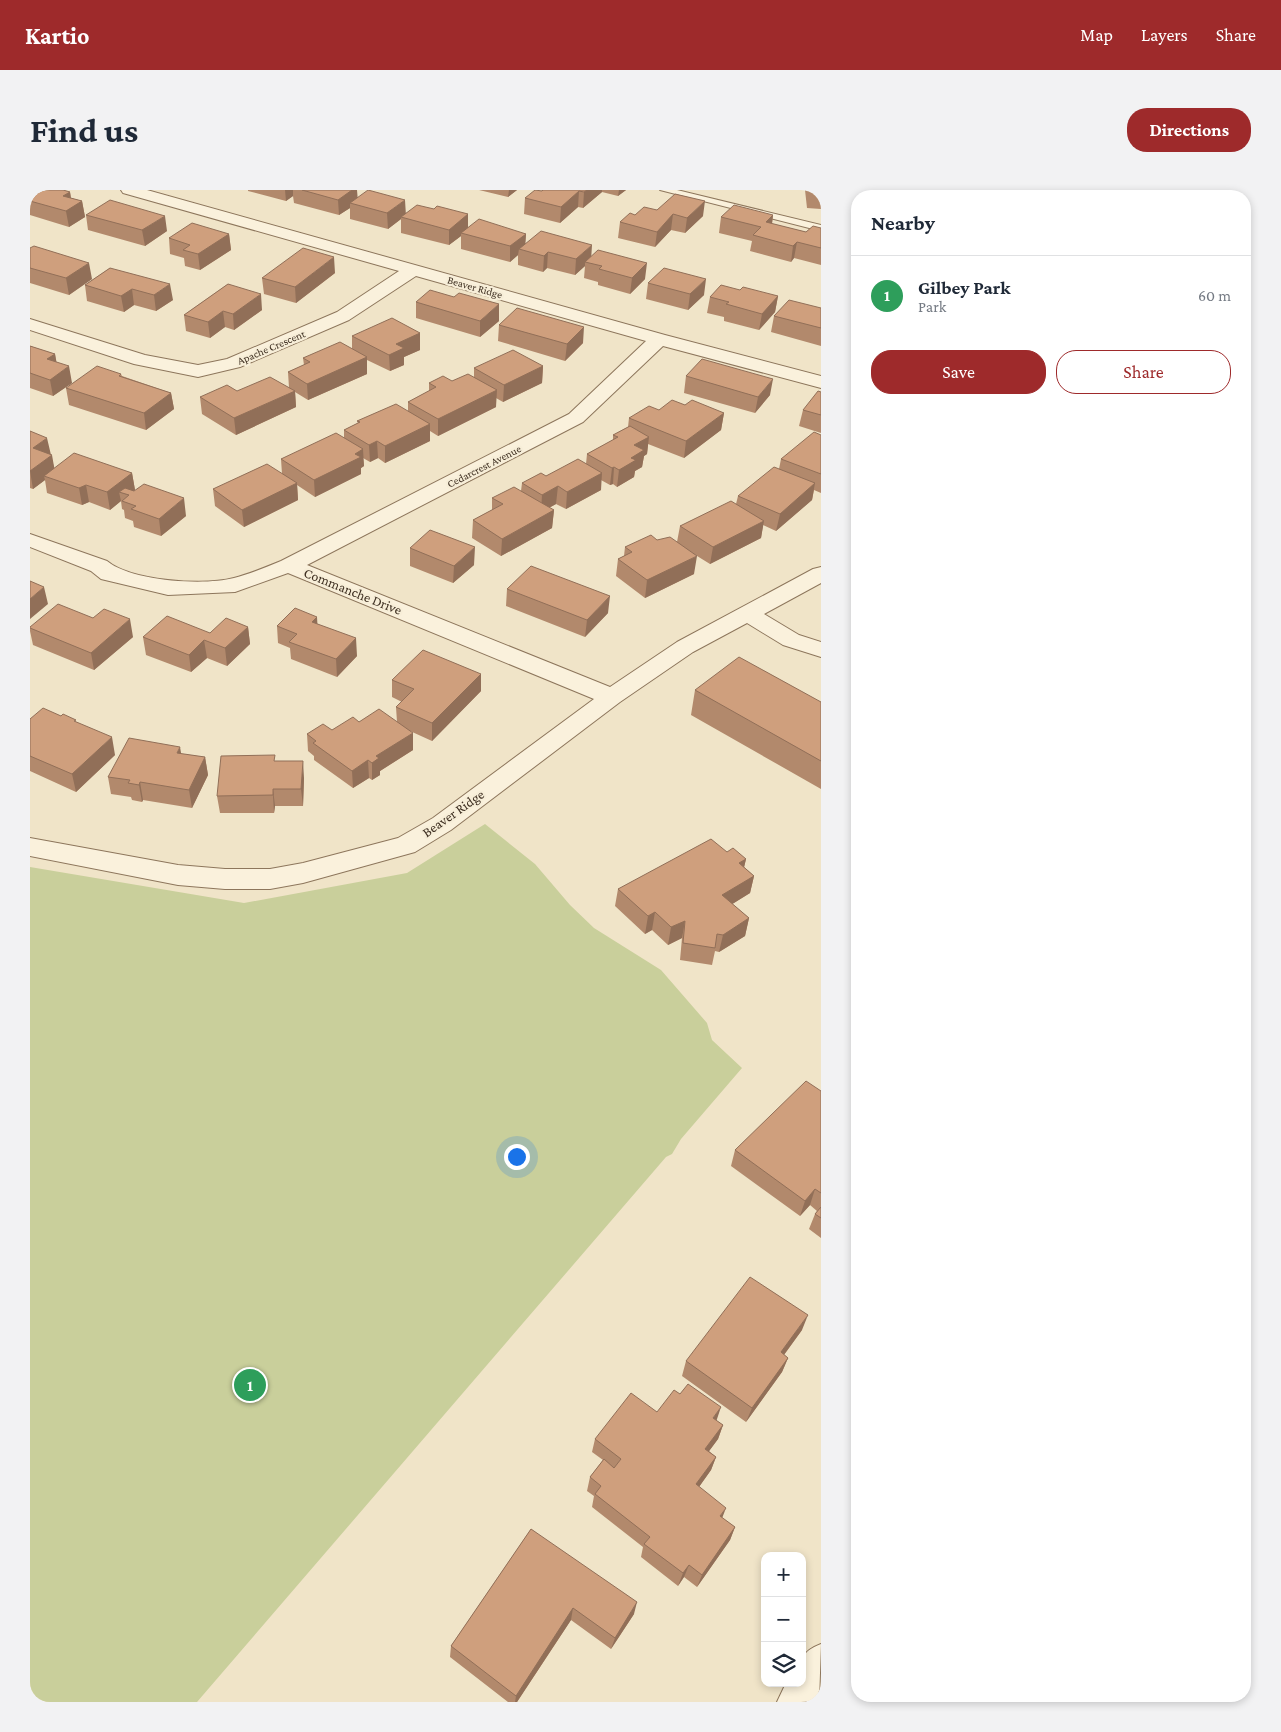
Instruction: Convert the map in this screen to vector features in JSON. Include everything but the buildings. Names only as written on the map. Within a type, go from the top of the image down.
[{"type":"street","name":"Beaver Ridge","points":[[130,190],[659,339],[821,382]]},
{"type":"street","points":[[176,203],[196,190]]},
{"type":"street","name":"Apache Crescent","points":[[30,324],[141,360],[198,371],[233,363],[343,316],[413,270]]},
{"type":"street","name":"Cedarcrest Avenue","points":[[289,566],[576,418],[659,339]]},
{"type":"street","name":"Commanche Drive","points":[[30,540],[99,566],[109,574],[168,588],[235,585],[289,566],[612,697]]},
{"type":"street","name":"Beaver Ridge","points":[[30,847],[178,875],[225,880],[270,879],[349,862],[406,845],[442,824],[612,697],[685,647],[821,574]]},
{"type":"street","points":[[748,614],[791,640],[821,650]]},
{"type":"street","points":[[797,1702],[821,1662]]},
{"type":"lane","points":[[665,190],[821,228]]},
{"type":"green space","points":[[485,824],[535,864],[570,905],[594,928],[661,970],[707,1023],[712,1040],[742,1068],[681,1139],[672,1154],[666,1157],[197,1702],[30,1702],[30,867],[244,903],[407,873]]},
{"type":"place","name":"Gilbey Park","points":[[250,1385]]}]
